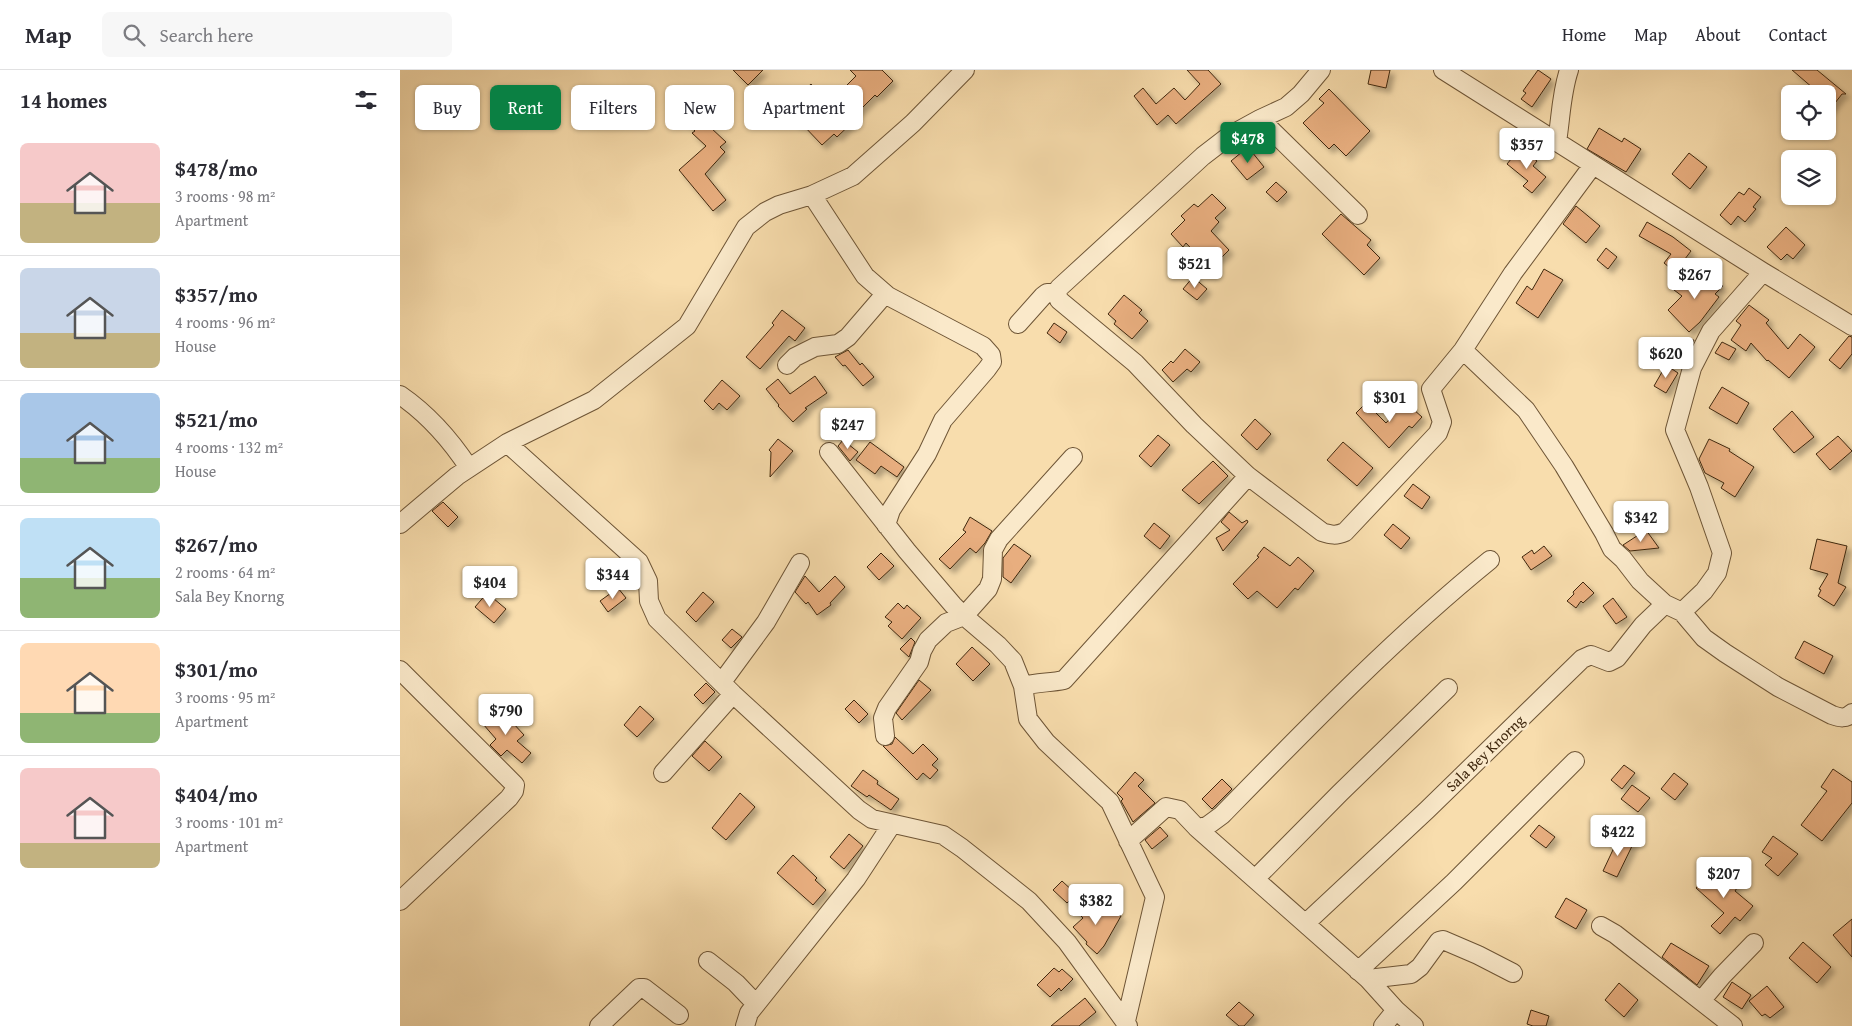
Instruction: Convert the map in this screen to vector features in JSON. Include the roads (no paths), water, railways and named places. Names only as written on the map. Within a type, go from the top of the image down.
[{"type":"street","points":[[400,524],[469,468],[507,443],[594,400],[687,326],[746,227],[765,212],[778,205],[812,195],[853,176],[913,123],[965,70]]},
{"type":"street","points":[[1321,70],[1294,101],[1286,107],[1230,136],[1203,156],[1060,288],[1057,294],[1059,300],[1135,363],[1194,425],[1248,476],[1322,532],[1330,535],[1338,535],[1345,532],[1438,433],[1442,422],[1431,388],[1463,350],[1513,273],[1593,165]]},
{"type":"street","points":[[1443,70],[1852,326]]},
{"type":"street","points":[[1557,142],[1562,111],[1561,100],[1569,70]]},
{"type":"street","points":[[1260,119],[1358,215]]},
{"type":"street","points":[[812,195],[864,276],[885,294],[983,346],[991,355],[992,362],[944,420],[927,454],[891,510],[886,525]]},
{"type":"street","points":[[1682,612],[1704,591],[1717,573],[1722,553],[1699,487],[1675,430],[1692,368],[1712,331],[1763,272]]},
{"type":"street","points":[[1018,324],[1042,296],[1047,293],[1057,294]]},
{"type":"street","points":[[787,364],[795,357],[815,347],[838,344],[848,337],[885,294]]},
{"type":"street","points":[[1463,350],[1526,410],[1564,466],[1612,549],[1665,604],[1682,612],[1704,638],[1778,687],[1832,716],[1841,718],[1852,713]]},
{"type":"street","points":[[400,395],[434,422],[452,443],[469,468]]},
{"type":"street","points":[[507,443],[640,562],[648,581],[648,600],[657,620],[728,688],[859,810],[872,819],[943,835],[962,848],[1028,902],[1067,942],[1127,1024]]},
{"type":"street","points":[[829,452],[886,525],[964,616],[998,645],[1013,661],[1023,686],[1028,719],[1046,742],[1110,802],[1155,897],[1127,1024]]},
{"type":"street","points":[[885,736],[883,718],[887,708],[919,662],[928,640],[946,623],[964,616],[988,588],[992,580],[994,550],[999,539],[1073,458]]},
{"type":"street","points":[[1023,686],[1038,682],[1064,680],[1248,476]]},
{"type":"street","points":[[1198,828],[1207,826],[1222,815],[1343,693],[1445,597],[1490,560]]},
{"type":"street","points":[[663,773],[728,688],[800,563]]},
{"type":"street","name":"Sala Bey Knorng","points":[[1306,923],[1427,810],[1582,659],[1591,655],[1609,662],[1617,658],[1643,625],[1665,604]]},
{"type":"street","points":[[400,670],[515,785],[514,791],[508,798],[400,901]]},
{"type":"street","points":[[1255,879],[1448,688]]},
{"type":"street","points":[[1363,975],[1575,762]]},
{"type":"street","points":[[1128,841],[1166,807],[1180,810],[1363,975],[1414,1026]]},
{"type":"street","points":[[745,1026],[749,1013],[856,879],[892,824]]},
{"type":"street","points":[[1601,926],[1615,934],[1733,1026]]},
{"type":"street","points":[[1363,975],[1411,974],[1420,967],[1439,942],[1443,940],[1513,973]]},
{"type":"street","points":[[1700,1002],[1754,943]]},
{"type":"street","points":[[708,961],[736,983],[756,1004]]},
{"type":"street","points":[[599,1026],[639,988],[644,988],[679,1015]]},
{"type":"street","points":[[1383,1026],[1396,1010]]}]
